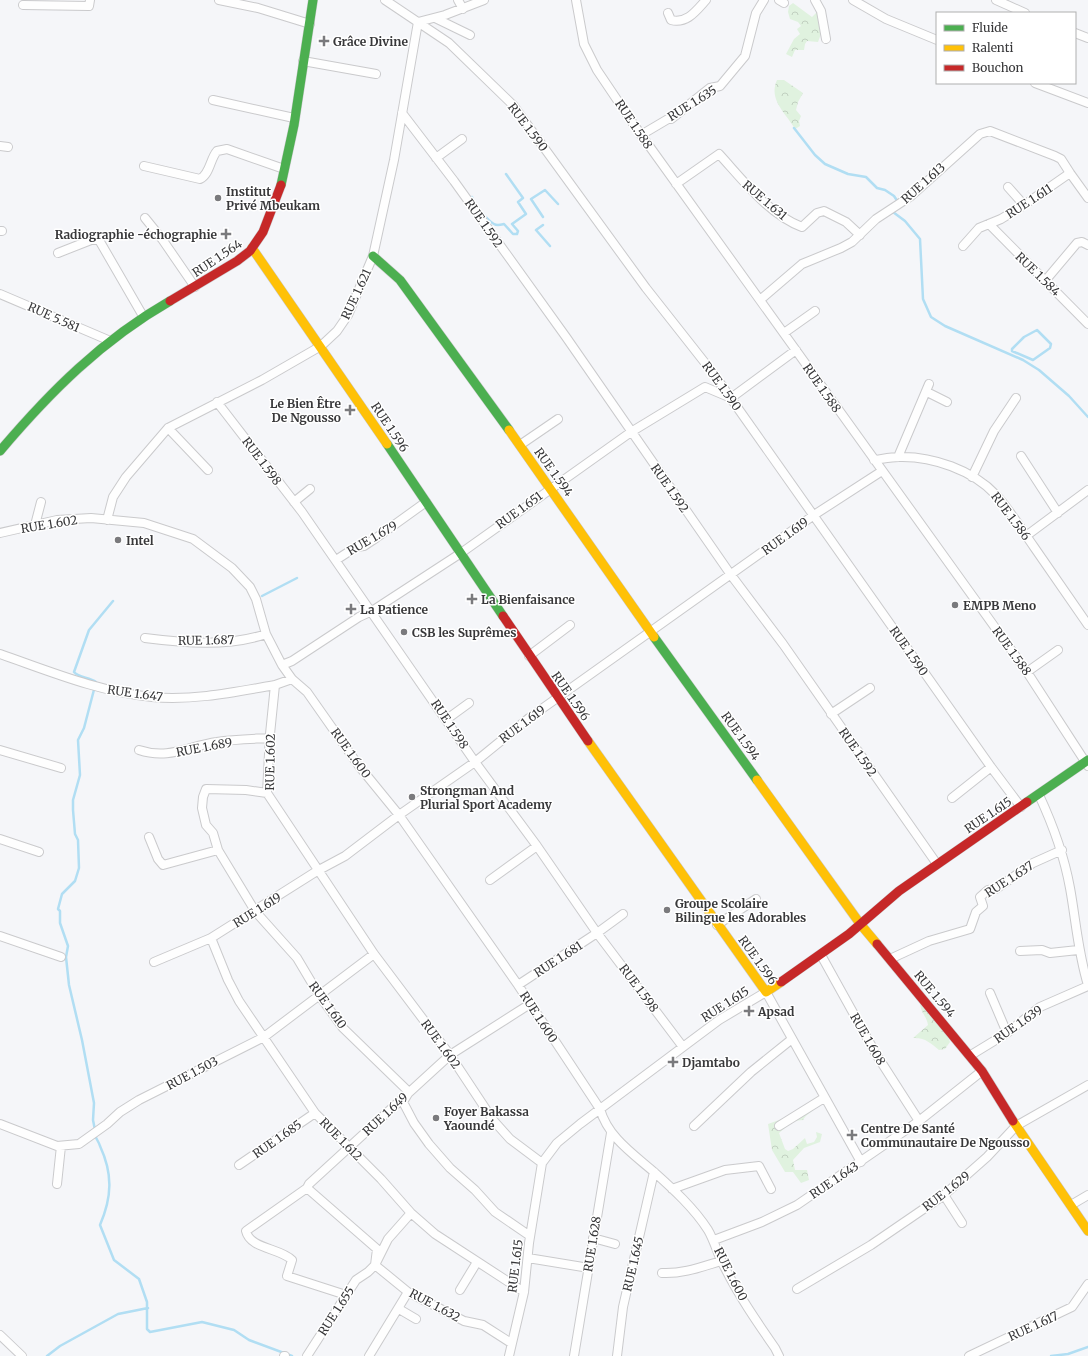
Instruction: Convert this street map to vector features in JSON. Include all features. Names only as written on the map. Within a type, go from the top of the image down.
[{"type":"street","points":[[23,5],[89,6],[90,0]]},
{"type":"street","points":[[219,0],[258,8],[310,24]]},
{"type":"street","name":"RUE 1.564","points":[[0,451],[56,386],[108,340],[143,316],[195,287],[243,257],[252,248],[269,219],[284,168],[294,118],[313,0]]},
{"type":"street","name":"RUE 1.590","points":[[385,0],[449,43],[513,105],[646,288],[731,398],[991,767],[1021,807]]},
{"type":"street","points":[[458,0],[463,9]]},
{"type":"street","points":[[418,22],[463,9],[484,0]]},
{"type":"street","name":"RUE 1.588","points":[[576,0],[584,44],[597,70],[640,135],[1027,672],[1087,763]]},
{"type":"street","points":[[668,13],[671,20],[678,21],[690,17],[706,0]]},
{"type":"street","name":"RUE 1.635","points":[[640,135],[670,119],[710,88],[720,86],[745,56],[756,13],[764,0]]},
{"type":"street","points":[[815,0],[821,11],[826,39]]},
{"type":"street","points":[[853,0],[886,19],[936,40]]},
{"type":"street","points":[[996,0],[1023,12]]},
{"type":"street","points":[[435,18],[470,35]]},
{"type":"street","name":"RUE 1.621","points":[[107,520],[113,497],[126,477],[168,428],[262,380],[321,346],[337,331],[348,315],[373,256],[394,160],[418,22]]},
{"type":"street","points":[[1076,33],[1088,38]]},
{"type":"street","points":[[303,61],[376,74]]},
{"type":"street","points":[[1038,84],[1088,103]]},
{"type":"street","points":[[213,100],[294,118]]},
{"type":"street","name":"RUE 1.592","points":[[402,113],[566,338],[731,575],[783,644],[937,864]]},
{"type":"street","name":"RUE 1.613","points":[[760,300],[802,264],[841,248],[860,235],[876,219],[907,199],[969,143],[985,132],[996,133],[1055,156],[1061,159],[1070,173]]},
{"type":"street","points":[[436,158],[462,139]]},
{"type":"street","points":[[144,166],[200,179],[206,175],[217,151],[227,149],[284,168]]},
{"type":"street","name":"RUE 1.631","points":[[676,184],[719,154],[747,186],[796,225],[802,227],[817,213],[824,211],[846,222],[860,235]]},
{"type":"street","points":[[1070,173],[1088,198]]},
{"type":"street","name":"RUE 1.611","points":[[964,246],[979,228],[1024,205],[1070,173]]},
{"type":"street","points":[[1008,187],[1024,205]]},
{"type":"street","points":[[145,218],[162,239],[195,287]]},
{"type":"street","name":"RUE 1.584","points":[[989,224],[1088,324]]},
{"type":"street","points":[[58,253],[91,240],[99,240],[143,316]]},
{"type":"street","points":[[1046,281],[1077,243],[1082,242],[1088,246]]},
{"type":"street","name":"RUE 1.596","points":[[252,248],[321,346],[558,698],[717,925],[766,992],[861,1162]]},
{"type":"street","name":"RUE 1.594","points":[[373,256],[400,280],[551,487],[651,632],[861,925],[971,1056],[1016,1126],[1088,1231]]},
{"type":"street","name":"RUE 5.581","points":[[0,294],[108,340]]},
{"type":"street","points":[[784,333],[814,312]]},
{"type":"street","points":[[731,398],[796,350]]},
{"type":"street","name":"RUE 1.651","points":[[282,665],[292,661],[359,617],[372,611],[461,553],[551,487],[631,432],[705,387],[731,398]]},
{"type":"street","points":[[898,457],[928,388],[947,402]]},
{"type":"street","points":[[972,477],[994,431],[1016,398]]},
{"type":"street","name":"RUE 1.598","points":[[217,402],[294,502],[336,560],[447,719],[475,762],[537,846],[597,933],[683,1047]]},
{"type":"street","points":[[520,445],[558,419]]},
{"type":"street","points":[[168,428],[208,470]]},
{"type":"street","points":[[1021,456],[1058,513]]},
{"type":"street","name":"RUE 1.586","points":[[874,460],[898,457],[931,460],[972,477],[997,496],[1088,625]]},
{"type":"street","name":"RUE 1.619","points":[[154,962],[211,938],[317,871],[345,856],[399,815],[475,762],[501,739],[558,698],[814,515],[882,471]]},
{"type":"street","points":[[294,502],[310,489]]},
{"type":"street","points":[[1026,536],[1088,490]]},
{"type":"street","points":[[35,525],[41,502]]},
{"type":"street","name":"RUE 1.679","points":[[336,560],[356,547],[364,546],[426,502]]},
{"type":"street","name":"RUE 1.602","points":[[0,533],[58,520],[90,518],[152,525],[192,539],[232,568],[250,587],[256,599],[266,634],[282,665],[292,679]]},
{"type":"street","points":[[529,656],[570,625]]},
{"type":"street","name":"RUE 1.687","points":[[145,638],[208,642],[240,640],[266,634]]},
{"type":"street","points":[[1027,672],[1058,650]]},
{"type":"street","name":"RUE 1.647","points":[[0,654],[91,685],[152,697],[194,696],[275,686]]},
{"type":"street","points":[[275,686],[292,679]]},
{"type":"street","name":"RUE 1.600","points":[[292,679],[307,692],[359,766],[399,815],[518,985],[600,1109],[604,1121],[611,1133],[672,1189],[701,1220],[714,1240],[721,1261],[745,1303],[776,1348],[779,1356]]},
{"type":"street","name":"RUE 1.602","points":[[275,686],[267,793],[317,871],[374,954],[450,1055],[494,1120],[510,1139],[542,1163]]},
{"type":"street","points":[[832,714],[870,688]]},
{"type":"street","points":[[447,719],[469,703]]},
{"type":"street","name":"RUE 1.689","points":[[139,750],[152,754],[175,753],[217,742],[270,738]]},
{"type":"street","points":[[0,750],[61,768]]},
{"type":"street","name":"RUE 1.615","points":[[509,1356],[518,1324],[524,1292],[530,1236],[542,1163],[557,1143],[719,1020],[766,992],[821,955],[861,925],[893,896],[937,864],[1087,763]]},
{"type":"street","points":[[952,798],[991,767]]},
{"type":"street","name":"RUE 1.610","points":[[267,793],[246,790],[206,789],[203,797],[202,808],[206,825],[213,833],[218,850],[255,911],[297,958],[319,995],[343,1028],[409,1092]]},
{"type":"street","points":[[1039,795],[1046,806],[1062,850],[1070,887],[1078,950],[1088,985]]},
{"type":"street","points":[[149,837],[158,859],[163,865],[218,850]]},
{"type":"street","points":[[0,839],[39,852]]},
{"type":"street","points":[[490,880],[537,846]]},
{"type":"street","name":"RUE 1.637","points":[[890,959],[929,941],[970,929],[976,912],[983,906],[980,897],[988,890],[996,889],[1033,863],[1062,850]]},
{"type":"street","points":[[717,925],[756,899]]},
{"type":"street","name":"RUE 1.681","points":[[518,985],[623,914]]},
{"type":"street","points":[[0,936],[61,957]]},
{"type":"street","name":"RUE 1.612","points":[[211,938],[228,980],[315,1113],[381,1179],[411,1213],[435,1234],[524,1292]]},
{"type":"street","points":[[1020,951],[1042,950],[1050,952],[1078,950]]},
{"type":"street","name":"RUE 1.503","points":[[0,1124],[57,1146],[79,1144],[107,1124],[120,1112],[139,1100],[264,1037],[374,954]]},
{"type":"street","name":"RUE 1.608","points":[[821,955],[876,1054],[919,1121]]},
{"type":"street","name":"RUE 1.639","points":[[971,1056],[1007,1033],[1040,1007],[1088,985]]},
{"type":"street","points":[[990,993],[1007,1033]]},
{"type":"street","name":"RUE 1.649","points":[[346,1295],[288,1276],[292,1260],[286,1254],[260,1246],[247,1236],[246,1231],[307,1188],[309,1184],[450,1055],[530,1004]]},
{"type":"street","points":[[694,1126],[751,1072],[792,1039]]},
{"type":"street","name":"RUE 1.643","points":[[714,1240],[781,1214],[861,1162],[919,1121],[982,1071]]},
{"type":"street","name":"RUE 1.629","points":[[797,1289],[871,1245],[944,1195],[987,1157],[1016,1126],[1088,1085]]},
{"type":"street","points":[[409,1092],[403,1102],[414,1124],[429,1144],[495,1212],[530,1236]]},
{"type":"street","points":[[779,1126],[824,1098]]},
{"type":"street","name":"RUE 1.685","points":[[239,1165],[315,1113]]},
{"type":"street","name":"RUE 1.628","points":[[574,1356],[611,1133]]},
{"type":"street","points":[[57,1184],[61,1146]]},
{"type":"street","points":[[672,1189],[725,1170],[744,1169],[755,1165],[759,1166],[771,1189]]},
{"type":"street","name":"RUE 1.645","points":[[617,1356],[623,1307],[654,1172]]},
{"type":"street","points":[[307,1188],[377,1249],[375,1265]]},
{"type":"street","points":[[944,1195],[962,1224]]},
{"type":"street","points":[[1071,1205],[1088,1195]]},
{"type":"street","name":"RUE 1.655","points":[[307,1356],[356,1280],[375,1265],[388,1239],[411,1213]]},
{"type":"street","points":[[593,1238],[615,1244]]},
{"type":"street","points":[[528,1258],[589,1268]]},
{"type":"street","points":[[662,1273],[676,1274],[721,1261]]},
{"type":"street","points":[[460,1290],[477,1262]]},
{"type":"street","name":"RUE 1.632","points":[[375,1265],[408,1292],[464,1321],[487,1327],[512,1343]]},
{"type":"street","name":"RUE 1.617","points":[[969,1356],[1072,1307],[1088,1284]]},
{"type":"street","points":[[369,1356],[408,1292]]},
{"type":"street","points":[[399,1309],[416,1319]]},
{"type":"street","points":[[0,1335],[22,1356]]},
{"type":"green space","points":[[793,3],[812,17],[819,12],[820,16],[818,21],[821,34],[818,42],[807,41],[804,50],[795,50],[792,57],[786,54],[794,39],[800,34],[797,29],[801,26],[798,22],[790,19],[788,12],[789,6]]},
{"type":"green space","points":[[777,80],[784,80],[803,93],[796,110],[801,116],[799,121],[800,126],[795,129],[776,100],[775,87]]},
{"type":"green space","points":[[920,1004],[948,1037],[950,1042],[945,1049],[939,1050],[924,1040],[913,1038],[928,1025]]},
{"type":"green space","points":[[815,1107],[803,1120],[793,1121],[779,1133],[785,1149],[788,1151],[793,1149],[805,1138],[807,1144],[814,1142],[817,1137],[816,1132],[822,1134],[820,1142],[804,1148],[793,1160],[795,1170],[807,1170],[809,1180],[801,1183],[793,1172],[785,1172],[772,1150],[768,1124]]},
{"type":"waterway","points":[[794,128],[815,155],[825,164],[848,174],[866,177],[877,188],[885,190],[894,196],[898,202]]},
{"type":"waterway","points":[[472,197],[478,208],[491,222],[496,225],[504,224],[513,234],[517,234],[518,231],[512,224],[526,214],[518,202],[523,198],[506,174]]},
{"type":"waterway","points":[[543,217],[531,199],[545,190],[558,204]]},
{"type":"waterway","points":[[894,210],[893,212],[905,221],[920,239],[923,299],[931,317],[945,326],[1023,360],[1039,370],[1069,396],[1088,417]]},
{"type":"waterway","points":[[543,225],[536,230],[550,246]]},
{"type":"waterway","points":[[1037,330],[1051,344],[1050,348],[1033,360],[1012,351],[1012,349],[1024,337],[1037,330]]},
{"type":"waterway","points":[[262,596],[297,578]]},
{"type":"waterway","points":[[95,1130],[93,1120],[94,1103],[82,1040],[69,985],[66,957],[68,946],[60,923],[60,911],[58,909],[62,894],[75,881],[79,868],[78,840],[75,834],[73,810],[73,800],[80,775],[78,740],[84,728],[96,682],[74,672],[89,630],[113,601]]},
{"type":"waterway","points":[[95,1135],[104,1156],[109,1176],[109,1195],[100,1225],[114,1260],[139,1279],[147,1302],[147,1329],[150,1332],[202,1322],[234,1330],[249,1340],[292,1356]]},
{"type":"waterway","points":[[47,1356],[60,1346],[118,1314],[148,1308]]},
{"type":"waterway","points":[[1051,1356],[1068,1354],[1088,1347]]},
{"type":"traffic: fast","points":[[281,185],[294,125],[313,0]]},
{"type":"traffic: fast","points":[[373,256],[400,280],[509,430]]},
{"type":"traffic: fast","points":[[0,451],[38,408],[78,368],[145,316],[170,301]]},
{"type":"traffic: fast","points":[[387,444],[503,616]]},
{"type":"traffic: fast","points":[[654,637],[757,780]]},
{"type":"traffic: fast","points":[[1027,802],[1088,760]]},
{"type":"traffic: slow","points":[[252,248],[387,444]]},
{"type":"traffic: slow","points":[[509,430],[654,637]]},
{"type":"traffic: slow","points":[[588,741],[766,992],[781,982]]},
{"type":"traffic: slow","points":[[757,780],[861,925],[877,944]]},
{"type":"traffic: slow","points":[[1013,1121],[1088,1231]]},
{"type":"traffic: jam","points":[[170,301],[237,261],[250,251],[263,232],[281,185]]},
{"type":"traffic: jam","points":[[503,616],[588,741]]},
{"type":"traffic: jam","points":[[781,982],[849,934],[899,891],[1027,802]]},
{"type":"traffic: jam","points":[[877,944],[982,1071],[1013,1121]]},
{"type":"place","name":"Grâce Divine","points":[[324,41]]},
{"type":"place","name":"Institut Privé Mbeukam","points":[[218,198]]},
{"type":"place","name":"Radiographie -échographie","points":[[226,234]]},
{"type":"place","name":"Le Bien Être De Ngousso","points":[[350,410]]},
{"type":"place","name":"Intel","points":[[118,540]]},
{"type":"place","name":"La Bienfaisance","points":[[472,599]]},
{"type":"place","name":"EMPB Meno","points":[[955,605]]},
{"type":"place","name":"La Patience","points":[[351,609]]},
{"type":"place","name":"CSB les Suprêmes","points":[[404,632]]},
{"type":"place","name":"Strongman And Plurial Sport Academy","points":[[412,797]]},
{"type":"place","name":"Groupe Scolaire Bilingue les Adorables","points":[[667,910]]},
{"type":"place","name":"Apsad","points":[[749,1011]]},
{"type":"place","name":"Djamtabo","points":[[673,1062]]},
{"type":"place","name":"Foyer Bakassa Yaoundé","points":[[436,1118]]},
{"type":"place","name":"Centre De Santé Communautaire De Ngousso","points":[[852,1135]]}]
